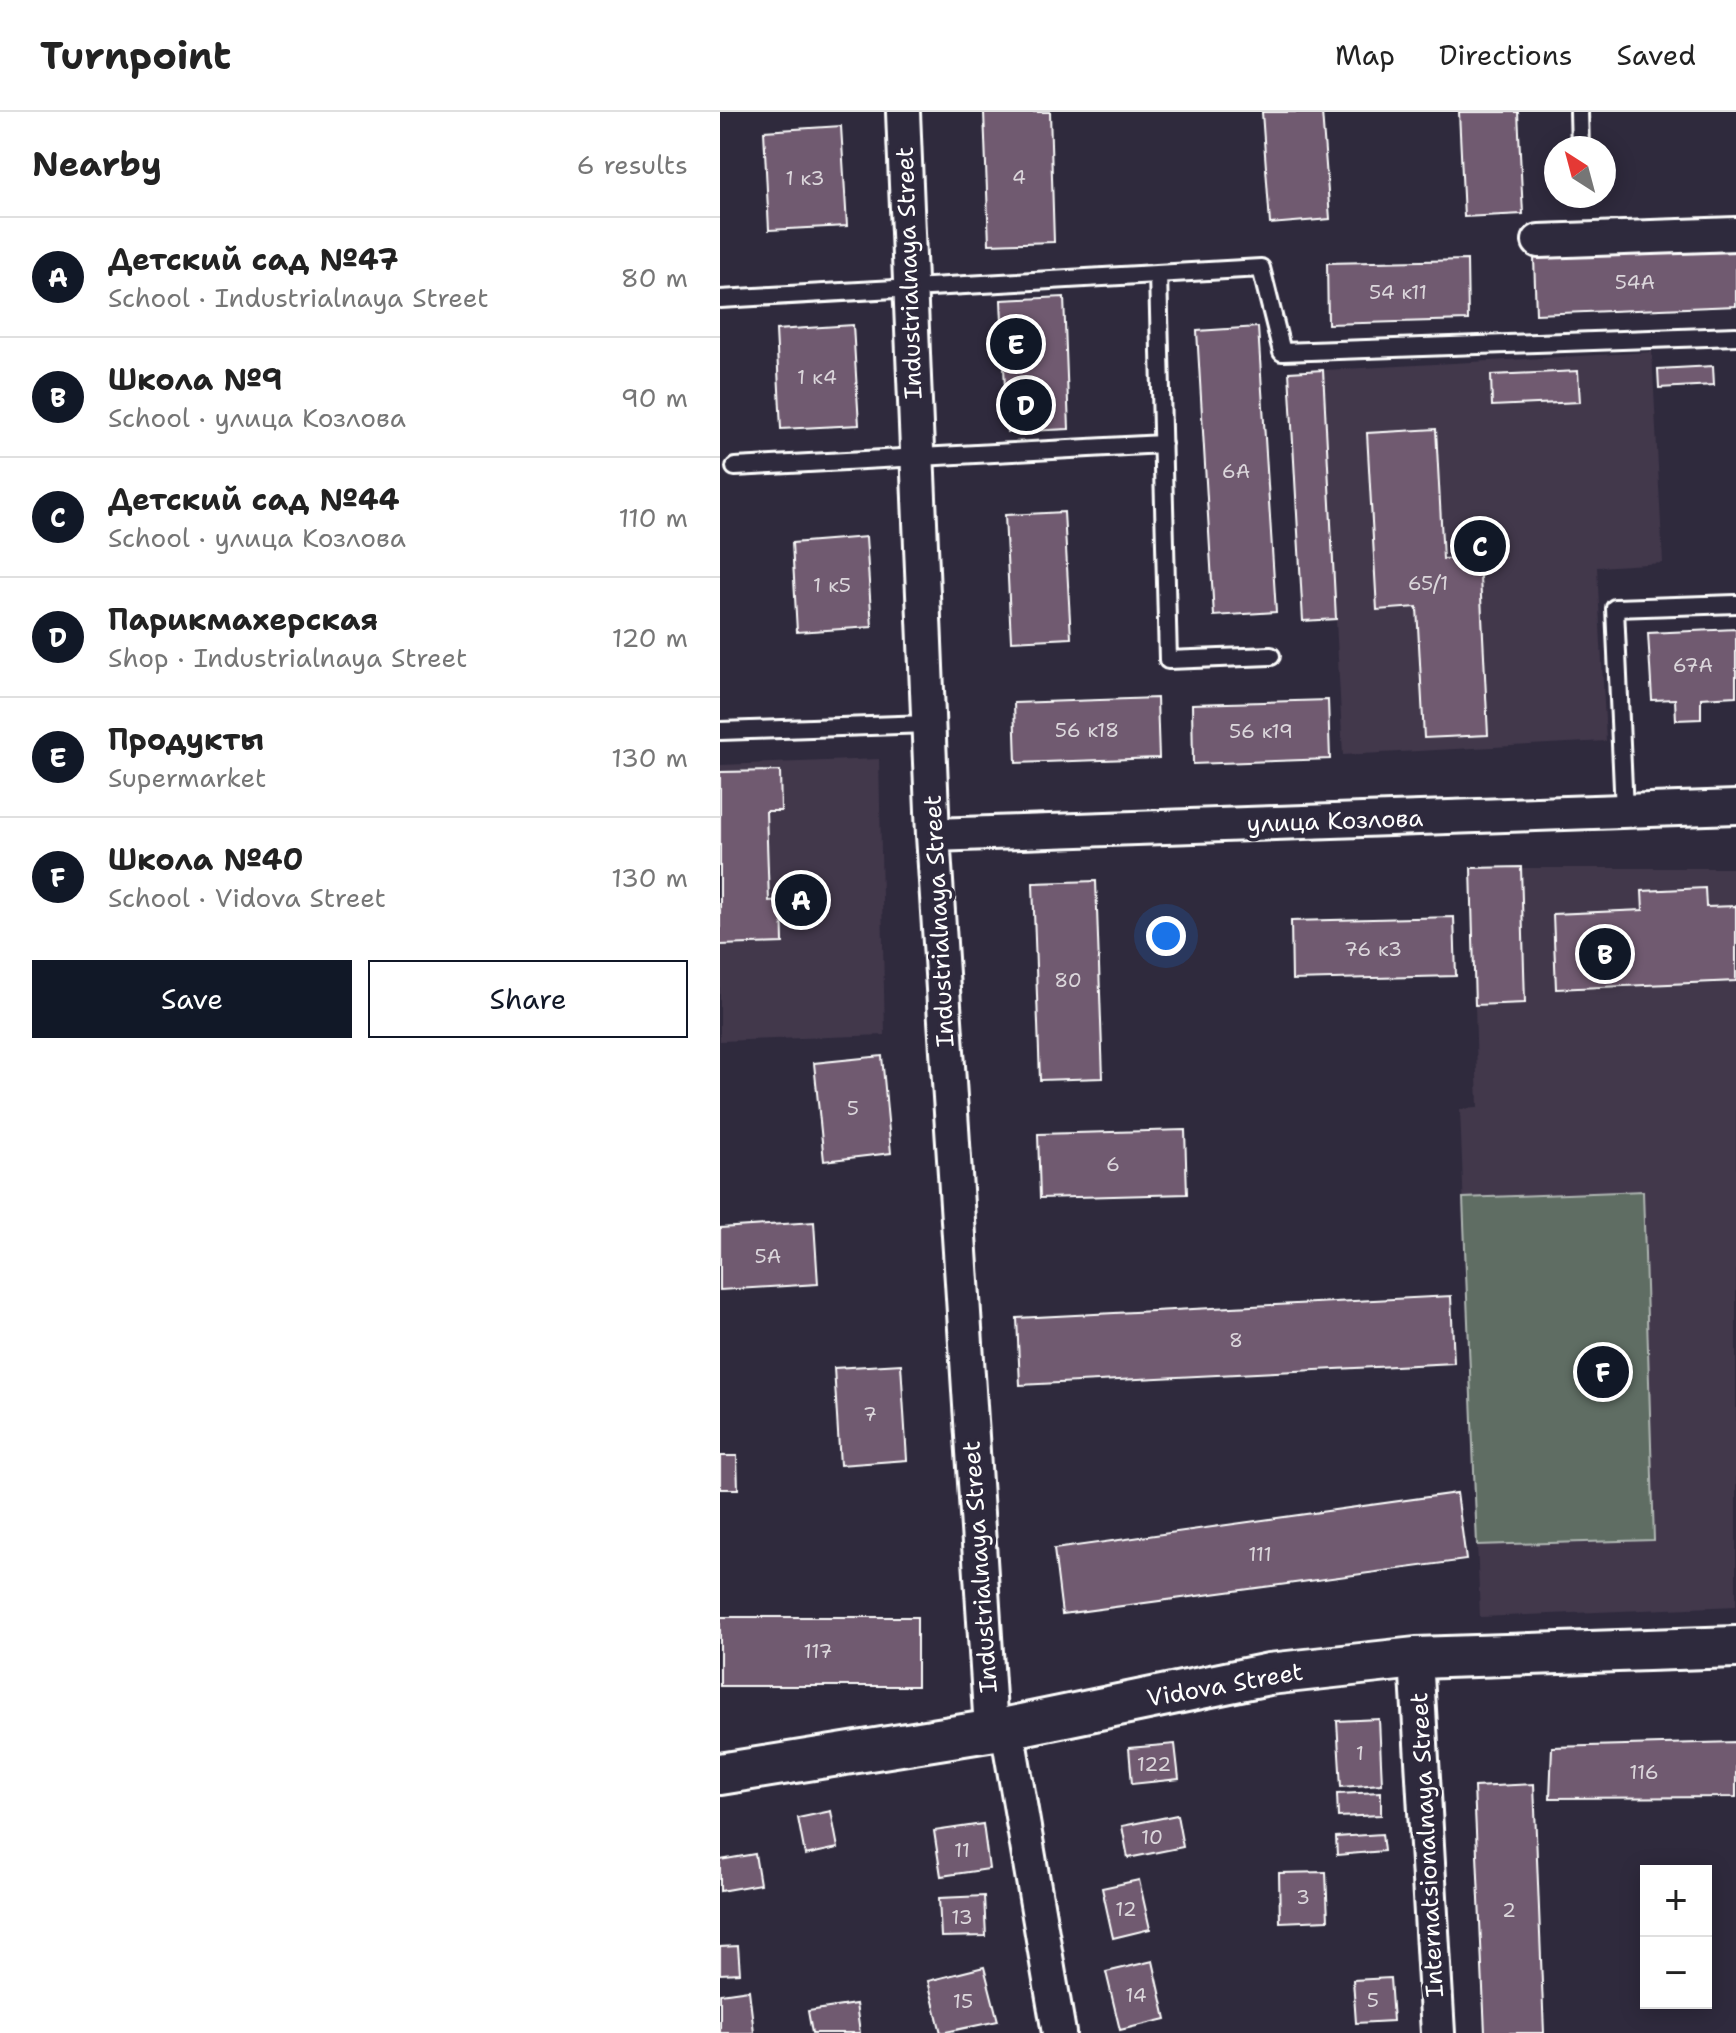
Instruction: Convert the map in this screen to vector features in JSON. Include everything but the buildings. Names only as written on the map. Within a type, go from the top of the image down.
[{"type":"street","name":"Industrialnaya Street","points":[[903,112],[933,835],[999,1728],[1059,2033]]},
{"type":"street","points":[[1539,241],[1736,234]]},
{"type":"street","name":"улица Козлова","points":[[933,835],[1736,807]]},
{"type":"street","name":"Vidova Street","points":[[720,1774],[999,1728],[1269,1674],[1416,1658],[1736,1647]]},
{"type":"street","name":"Internatsionalnaya Street","points":[[1416,1658],[1438,2033]]},
{"type":"lane","points":[[1579,112],[1580,136]]},
{"type":"lane","points":[[720,299],[1261,268],[1282,352],[1736,336]]},
{"type":"lane","points":[[1158,274],[1168,660],[1271,656]]},
{"type":"lane","points":[[735,467],[1163,444]]},
{"type":"lane","points":[[1624,811],[1615,608],[1736,604]]},
{"type":"lane","points":[[720,731],[928,724]]},
{"type":"shaded area","points":[[1652,352],[1663,563],[1597,567],[1606,741],[1343,755],[1336,620],[1303,621],[1289,372]]},
{"type":"shaded area","points":[[879,759],[885,1035],[720,1041],[720,765]]},
{"type":"shaded area","points":[[1471,868],[1736,868],[1736,1606],[1480,1617],[1460,1109],[1478,1108]]},
{"type":"shaded area","points":[[1643,1191],[1654,1540],[1477,1545],[1463,1198]]},
{"type":"place","name":"Продукты","points":[[1016,344]]},
{"type":"place","name":"Парикмахерская","points":[[1026,405]]},
{"type":"place","name":"Детский сад №44","points":[[1480,546]]},
{"type":"place","name":"Детский сад №47","points":[[801,900]]},
{"type":"place","name":"Школа №9","points":[[1605,954]]},
{"type":"place","name":"Школа №40","points":[[1603,1372]]}]
